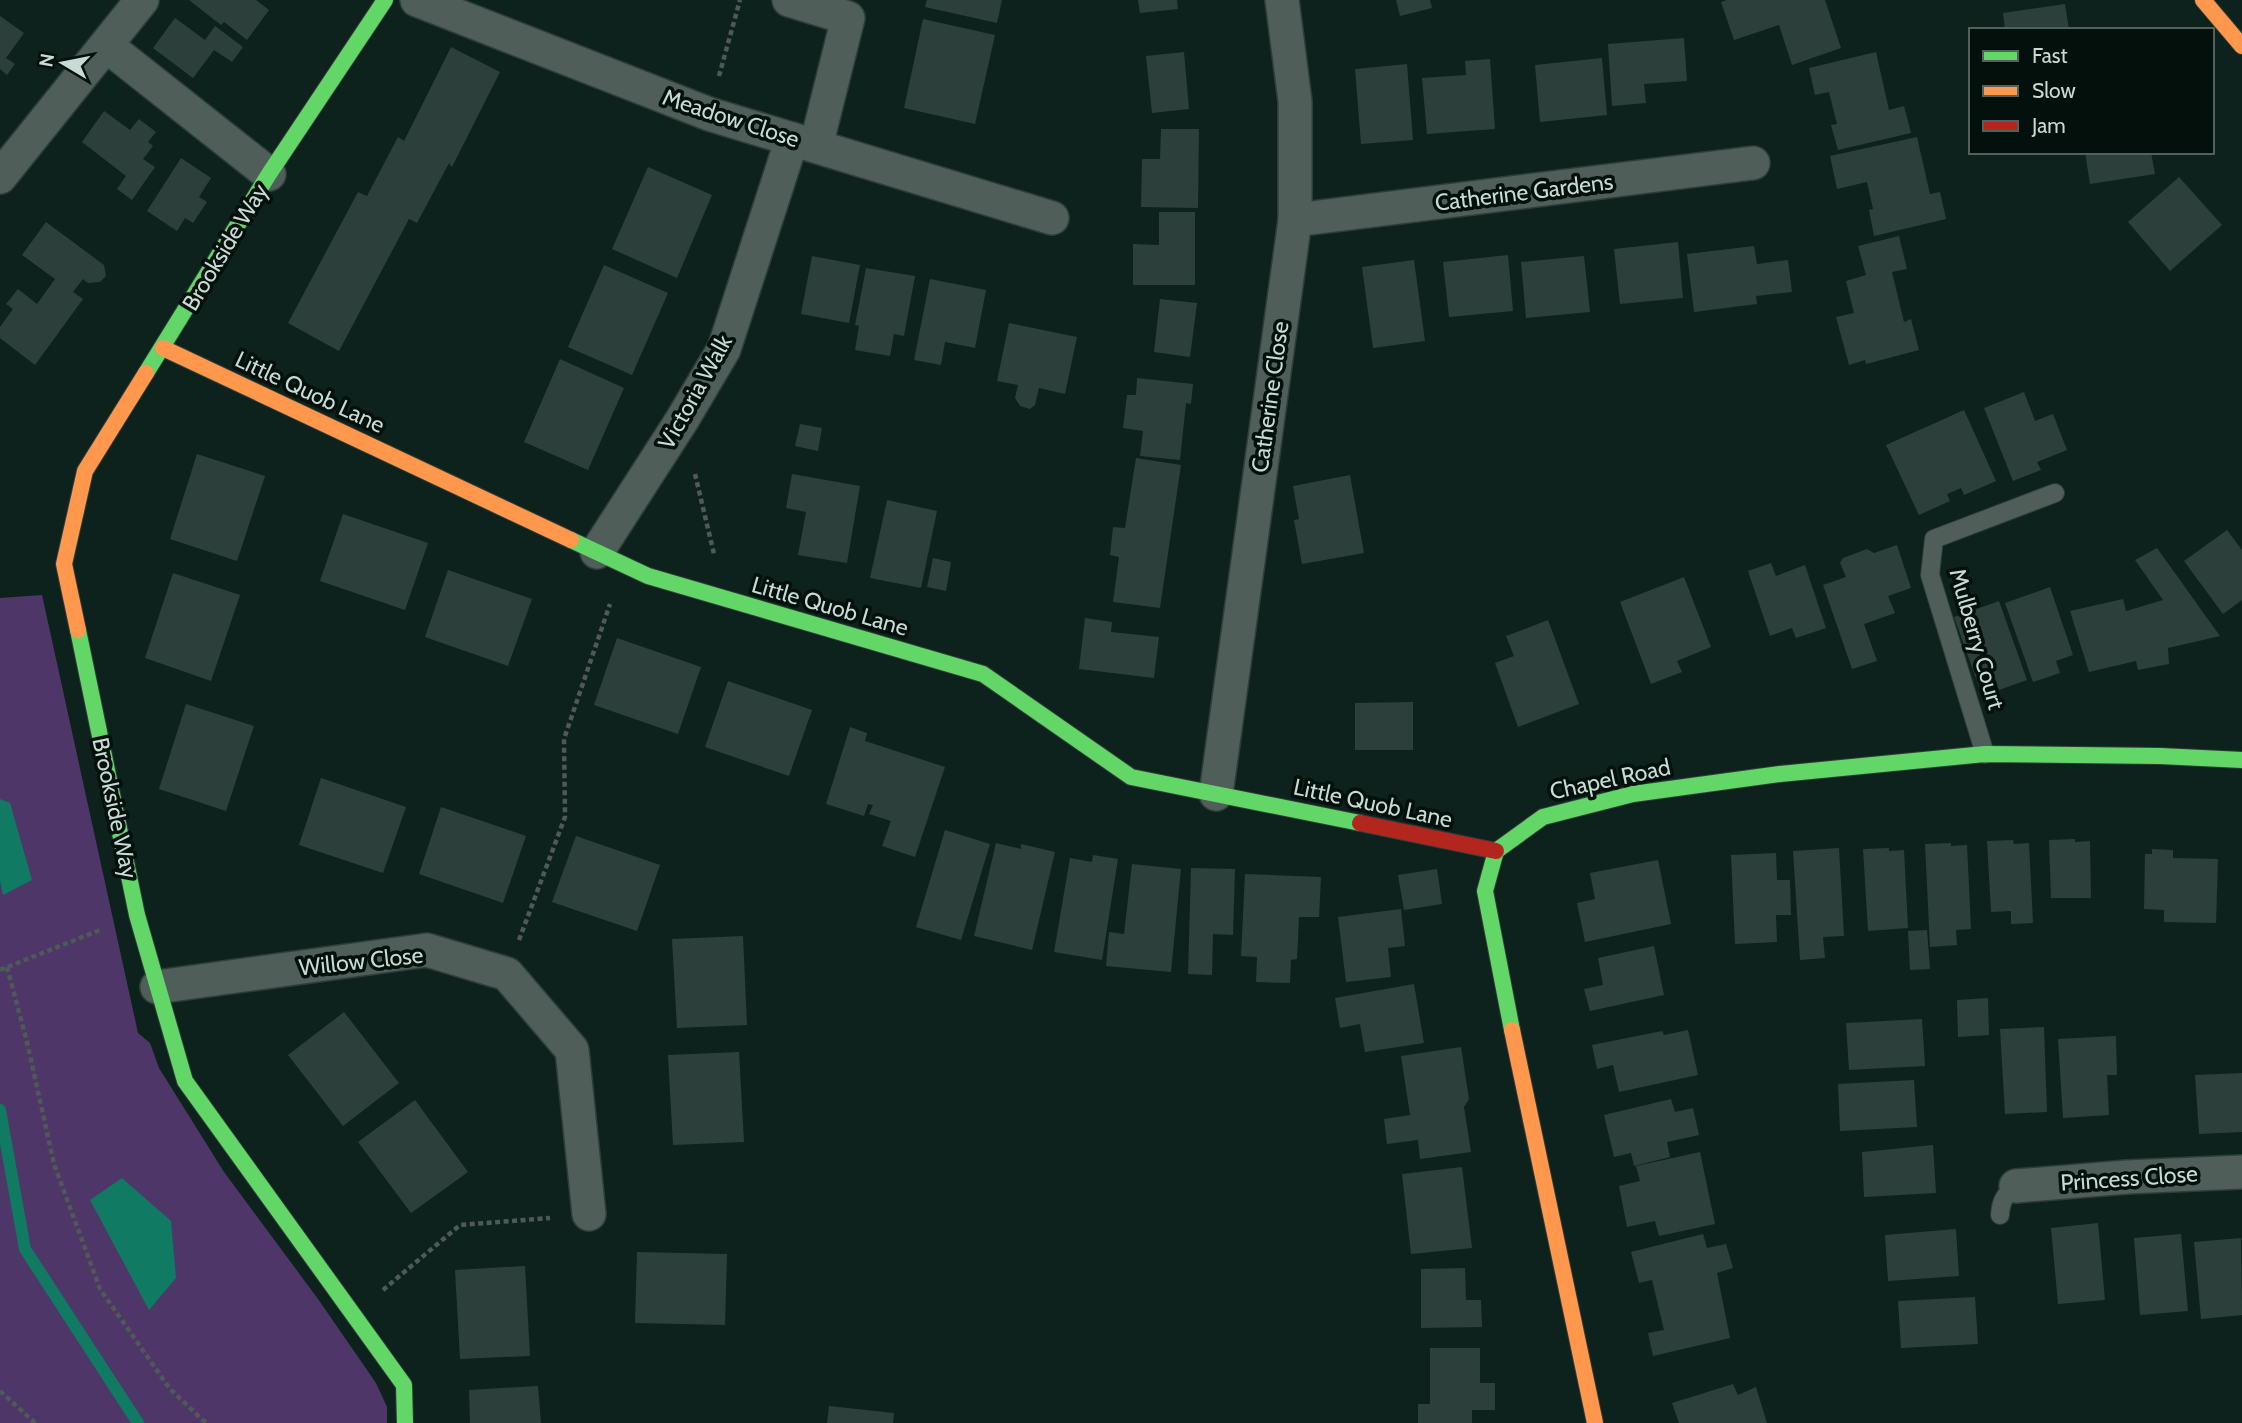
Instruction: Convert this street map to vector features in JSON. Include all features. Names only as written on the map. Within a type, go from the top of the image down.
[{"type":"street","points":[[0,177],[142,0]]},
{"type":"street","name":"Brookside Way","points":[[385,0],[269,174],[85,471],[64,564],[137,915],[185,1082],[404,1385],[405,1423]]},
{"type":"street","name":"Meadow Close","points":[[417,0],[709,114],[1052,218]]},
{"type":"street","name":"Victoria Walk","points":[[610,558],[682,420],[724,349],[804,143],[848,18],[789,0]]},
{"type":"street","name":"Catherine Close","points":[[1216,794],[1295,220],[1295,101],[1282,0]]},
{"type":"street","points":[[2203,0],[2242,46]]},
{"type":"street","name":"Brookside Way","points":[[107,46],[269,174]]},
{"type":"street","name":"Catherine Gardens","points":[[1295,220],[1753,163]]},
{"type":"street","name":"Little Quob Lane","points":[[163,348],[648,576],[983,674],[1131,777],[1496,852]]},
{"type":"street","name":"Chapel Road","points":[[1496,852],[1543,817],[1633,794],[1780,774],[1985,754],[2161,756],[2242,760]]},
{"type":"street","points":[[1496,852],[1485,891],[1595,1423]]},
{"type":"street","name":"Willow Close","points":[[157,986],[427,950],[507,974]]},
{"type":"street","points":[[507,974],[572,1050],[589,1214]]},
{"type":"street","name":"Princess Close","points":[[2017,1186],[2127,1177],[2242,1172]]},
{"type":"lane","name":"Mulberry Court","points":[[1985,754],[1930,575],[1934,539],[2055,493]]},
{"type":"lane","points":[[2000,1215],[2001,1202],[2007,1193],[2017,1186]]},
{"type":"path","points":[[709,114],[740,0]]},
{"type":"path","points":[[682,420],[724,599]]},
{"type":"path","points":[[507,974],[565,817],[564,739],[610,558]]},
{"type":"path","points":[[0,970],[137,915]]},
{"type":"path","points":[[7,967],[54,1164],[100,1289],[170,1389],[206,1423]]},
{"type":"path","points":[[354,1315],[460,1225],[589,1214]]},
{"type":"path","points":[[0,1391],[34,1423]]},
{"type":"shaded area","points":[[42,595],[138,1033],[150,1043],[159,1068],[224,1172],[376,1383],[387,1407],[387,1423],[0,1423],[0,598]]},
{"type":"shaded area","points":[[0,799],[10,803],[32,880],[3,895],[0,881]]},
{"type":"shaded area","points":[[122,1178],[171,1221],[176,1278],[149,1310],[90,1200]]},
{"type":"building","points":[[189,0],[256,0],[269,10],[247,40],[224,22],[221,25]]},
{"type":"building","points":[[927,0],[1002,0],[997,23],[925,7]]},
{"type":"building","points":[[1138,0],[1177,0],[1178,9],[1140,13]]},
{"type":"building","points":[[1396,0],[1430,0],[1432,8],[1400,16]]},
{"type":"building","points":[[1825,0],[1841,48],[1792,65],[1779,25],[1734,40],[1721,2]]},
{"type":"building","points":[[2065,4],[2069,28],[2005,28],[2003,13]]},
{"type":"building","points":[[0,16],[24,33],[6,58],[15,64],[7,75],[0,69]]},
{"type":"building","points":[[175,18],[205,40],[215,26],[243,47],[232,62],[214,50],[193,78],[153,48]]},
{"type":"building","points":[[923,19],[995,35],[975,124],[904,108]]},
{"type":"building","points":[[1684,38],[1687,81],[1644,84],[1646,103],[1612,106],[1608,44]]},
{"type":"building","points":[[451,47],[500,72],[452,167],[449,163],[417,223],[409,219],[339,351],[288,323],[358,192],[367,196],[398,137],[404,141]]},
{"type":"building","points":[[1184,52],[1189,109],[1152,113],[1146,56]]},
{"type":"building","points":[[1876,52],[1889,110],[1904,106],[1911,133],[1838,150],[1831,125],[1837,124],[1829,92],[1815,95],[1809,68]]},
{"type":"building","points":[[1602,58],[1607,115],[1540,122],[1535,65]]},
{"type":"building","points":[[1490,59],[1495,129],[1427,134],[1422,78],[1466,75],[1465,61]]},
{"type":"building","points":[[1407,64],[1413,140],[1361,144],[1355,69]]},
{"type":"building","points":[[104,111],[130,130],[139,119],[156,132],[148,142],[153,146],[143,159],[155,167],[132,200],[117,189],[126,176],[82,142]]},
{"type":"building","points":[[1161,129],[1199,129],[1198,208],[1141,207],[1142,159],[1160,159]]},
{"type":"building","points":[[1917,137],[1930,194],[1940,192],[1946,219],[1874,236],[1869,210],[1873,209],[1867,182],[1837,189],[1830,156]]},
{"type":"building","points":[[2085,154],[2151,154],[2155,174],[2090,184]]},
{"type":"building","points":[[181,158],[211,178],[199,197],[207,202],[193,223],[185,218],[177,231],[147,211]]},
{"type":"building","points":[[648,167],[712,195],[677,278],[612,249]]},
{"type":"building","points":[[2179,177],[2222,225],[2170,271],[2128,222]]},
{"type":"building","points":[[1159,212],[1195,212],[1195,285],[1133,285],[1133,244],[1159,245]]},
{"type":"building","points":[[46,222],[104,265],[106,276],[100,282],[88,283],[83,279],[73,292],[83,299],[35,365],[0,338],[0,327],[13,309],[6,304],[18,289],[37,304],[55,279],[22,255]]},
{"type":"building","points":[[1899,236],[1907,269],[1892,272],[1904,322],[1911,319],[1919,350],[1866,364],[1865,360],[1849,365],[1836,317],[1854,313],[1846,281],[1866,275],[1858,246]]},
{"type":"building","points":[[1678,242],[1683,298],[1620,304],[1614,249]]},
{"type":"building","points":[[1754,246],[1757,264],[1788,260],[1792,292],[1756,296],[1757,304],[1694,312],[1687,254]]},
{"type":"building","points":[[1508,255],[1513,311],[1449,317],[1443,262]]},
{"type":"building","points":[[812,256],[860,265],[849,323],[801,314]]},
{"type":"building","points":[[1584,256],[1590,312],[1526,318],[1521,262]]},
{"type":"building","points":[[1414,260],[1425,341],[1373,348],[1362,267]]},
{"type":"building","points":[[604,265],[668,293],[632,375],[568,347]]},
{"type":"building","points":[[866,268],[915,276],[904,336],[894,334],[890,356],[855,350],[859,326],[855,325]]},
{"type":"building","points":[[930,279],[986,290],[975,348],[945,342],[941,365],[914,360]]},
{"type":"building","points":[[1160,299],[1197,303],[1190,357],[1154,352]]},
{"type":"building","points":[[1009,323],[1077,337],[1065,394],[1039,388],[1035,405],[1030,409],[1020,406],[1015,398],[1018,385],[997,381]]},
{"type":"building","points":[[560,359],[624,388],[588,470],[524,442]]},
{"type":"building","points":[[1137,378],[1193,384],[1191,404],[1186,403],[1180,460],[1140,456],[1143,431],[1123,428],[1127,395],[1136,395]]},
{"type":"building","points":[[2024,392],[2035,421],[2053,414],[2067,450],[2037,462],[2041,470],[2013,481],[1984,408]]},
{"type":"building","points":[[1964,410],[1996,481],[1964,495],[1961,488],[1947,494],[1950,501],[1919,515],[1886,445]]},
{"type":"building","points":[[800,424],[822,428],[818,451],[795,446]]},
{"type":"building","points":[[197,454],[265,476],[237,561],[170,539]]},
{"type":"building","points":[[1136,458],[1181,465],[1160,608],[1113,602],[1119,557],[1110,555],[1113,527],[1125,528]]},
{"type":"building","points":[[792,474],[860,486],[847,563],[798,555],[806,512],[786,508]]},
{"type":"building","points":[[1350,475],[1364,553],[1302,564],[1294,520],[1299,519],[1293,486]]},
{"type":"building","points":[[887,500],[937,511],[921,588],[870,578]]},
{"type":"building","points":[[343,514],[428,543],[405,610],[320,581]]},
{"type":"building","points":[[2227,530],[2242,550],[2242,600],[2223,614],[2184,561]]},
{"type":"building","points":[[1897,545],[1911,588],[1888,596],[1895,613],[1864,624],[1877,661],[1852,669],[1823,585],[1846,577],[1840,563],[1843,558],[1867,549],[1874,553]]},
{"type":"building","points":[[2157,548],[2220,636],[2168,648],[2169,664],[2138,670],[2136,661],[2089,672],[2070,611],[2123,599],[2126,611],[2163,600],[2135,560]]},
{"type":"building","points":[[933,558],[951,562],[946,591],[927,587]]},
{"type":"building","points":[[1771,563],[1776,576],[1805,565],[1826,628],[1796,638],[1792,628],[1770,636],[1748,571]]},
{"type":"building","points":[[448,570],[532,599],[508,666],[425,637]]},
{"type":"building","points":[[173,573],[240,595],[211,681],[145,658]]},
{"type":"building","points":[[1684,577],[1711,647],[1677,661],[1682,672],[1651,684],[1620,602]]},
{"type":"building","points":[[2050,587],[2073,655],[2056,661],[2060,673],[2033,682],[2005,603]]},
{"type":"building","points":[[1999,601],[2027,680],[1999,690],[1995,678],[1978,684],[1954,617]]},
{"type":"building","points":[[1085,618],[1112,622],[1111,632],[1159,637],[1154,678],[1079,669]]},
{"type":"building","points":[[1548,620],[1579,704],[1518,727],[1495,663],[1514,656],[1506,636]]},
{"type":"building","points":[[617,638],[701,667],[678,734],[594,705]]},
{"type":"building","points":[[728,681],[812,710],[789,776],[705,747]]},
{"type":"building","points":[[1413,702],[1413,750],[1355,750],[1355,703]]},
{"type":"building","points":[[186,704],[254,726],[226,811],[159,789]]},
{"type":"building","points":[[850,727],[867,733],[865,741],[945,767],[915,857],[882,846],[891,821],[869,814],[873,805],[868,804],[864,816],[826,804]]},
{"type":"building","points":[[321,778],[406,807],[383,873],[299,845]]},
{"type":"building","points":[[441,807],[526,836],[503,903],[419,874]]},
{"type":"building","points":[[945,830],[990,844],[961,940],[916,927]]},
{"type":"building","points":[[576,836],[660,865],[637,931],[552,902]]},
{"type":"building","points":[[2075,839],[2075,842],[2090,841],[2091,898],[2051,898],[2049,840]]},
{"type":"building","points":[[2013,840],[2014,844],[2029,843],[2033,923],[2011,924],[2011,911],[1991,912],[1987,841]]},
{"type":"building","points":[[996,843],[1021,849],[1021,844],[1055,852],[1032,950],[974,936]]},
{"type":"building","points":[[1951,843],[1951,846],[1967,845],[1971,929],[1956,930],[1957,945],[1930,947],[1925,844]]},
{"type":"building","points":[[1839,848],[1844,936],[1823,937],[1825,958],[1800,960],[1793,851]]},
{"type":"building","points":[[1889,848],[1889,851],[1904,850],[1908,928],[1868,931],[1863,849]]},
{"type":"building","points":[[2152,849],[2173,850],[2173,858],[2218,859],[2216,923],[2164,922],[2164,910],[2144,909],[2145,854],[2152,854]]},
{"type":"building","points":[[1776,853],[1777,880],[1790,880],[1791,915],[1776,915],[1777,942],[1735,944],[1731,855]]},
{"type":"building","points":[[1093,855],[1118,859],[1102,960],[1054,952],[1070,858],[1092,862]]},
{"type":"building","points":[[1658,860],[1671,924],[1585,942],[1577,903],[1595,899],[1590,873]]},
{"type":"building","points":[[1132,864],[1181,869],[1171,972],[1106,966],[1109,932],[1124,934]]},
{"type":"building","points":[[1191,868],[1235,869],[1233,935],[1213,934],[1212,975],[1188,974]]},
{"type":"building","points":[[1437,869],[1442,904],[1404,910],[1398,875]]},
{"type":"building","points":[[1245,874],[1321,877],[1319,917],[1299,917],[1297,959],[1291,960],[1290,983],[1256,982],[1257,957],[1241,956]]},
{"type":"building","points":[[1401,909],[1405,946],[1388,948],[1391,977],[1346,982],[1338,917]]},
{"type":"building","points":[[1927,930],[1930,969],[1910,970],[1908,931]]},
{"type":"building","points":[[743,936],[747,1025],[677,1028],[672,939]]},
{"type":"building","points":[[1654,946],[1664,995],[1590,1011],[1584,989],[1603,985],[1598,958]]},
{"type":"building","points":[[1414,984],[1424,1043],[1365,1052],[1360,1024],[1340,1028],[1335,998]]},
{"type":"building","points":[[1988,998],[1989,1035],[1958,1037],[1957,1000]]},
{"type":"building","points":[[344,1012],[399,1083],[343,1126],[288,1055]]},
{"type":"building","points":[[1922,1019],[1925,1066],[1849,1070],[1846,1023]]},
{"type":"building","points":[[2044,1027],[2047,1112],[2005,1114],[2000,1029]]},
{"type":"building","points":[[1688,1030],[1698,1075],[1619,1092],[1613,1065],[1597,1069],[1592,1045],[1662,1031],[1664,1035]]},
{"type":"building","points":[[2116,1036],[2117,1075],[2107,1075],[2109,1115],[2063,1118],[2058,1039]]},
{"type":"building","points":[[1461,1047],[1469,1099],[1464,1107],[1471,1152],[1420,1159],[1418,1140],[1387,1144],[1384,1119],[1410,1115],[1401,1056]]},
{"type":"building","points":[[739,1052],[744,1142],[673,1145],[668,1055]]},
{"type":"building","points":[[2242,1073],[2242,1132],[2199,1134],[2195,1075]]},
{"type":"building","points":[[1914,1080],[1917,1127],[1840,1131],[1838,1084]]},
{"type":"building","points":[[1671,1099],[1675,1112],[1693,1108],[1699,1135],[1667,1142],[1670,1157],[1634,1166],[1631,1153],[1614,1157],[1604,1115]]},
{"type":"building","points":[[415,1100],[468,1172],[411,1213],[358,1142]]},
{"type":"building","points":[[1933,1145],[1936,1193],[1864,1197],[1862,1152]]},
{"type":"building","points":[[1700,1152],[1715,1224],[1659,1236],[1655,1221],[1627,1227],[1619,1186],[1640,1181],[1636,1166]]},
{"type":"building","points":[[1462,1167],[1472,1248],[1411,1254],[1402,1174]]},
{"type":"building","points":[[2098,1223],[2105,1300],[2058,1304],[2051,1228]]},
{"type":"building","points":[[1956,1229],[1959,1276],[1888,1281],[1885,1235]]},
{"type":"building","points":[[1703,1234],[1707,1248],[1726,1244],[1733,1268],[1717,1273],[1730,1338],[1653,1356],[1648,1333],[1664,1330],[1652,1280],[1639,1283],[1631,1252]]},
{"type":"building","points":[[2181,1234],[2188,1311],[2140,1315],[2134,1238]]},
{"type":"building","points":[[2241,1238],[2242,1315],[2201,1319],[2194,1242]]},
{"type":"building","points":[[637,1252],[727,1254],[725,1325],[635,1323]]},
{"type":"building","points":[[525,1266],[530,1356],[460,1359],[455,1270]]},
{"type":"building","points":[[1465,1268],[1466,1300],[1481,1300],[1482,1327],[1421,1328],[1421,1269]]},
{"type":"building","points":[[1975,1297],[1978,1344],[1901,1348],[1898,1301]]},
{"type":"building","points":[[1430,1348],[1480,1348],[1480,1383],[1495,1383],[1495,1410],[1472,1410],[1472,1423],[1418,1423],[1418,1404],[1430,1404]]},
{"type":"building","points":[[1733,1384],[1738,1395],[1756,1387],[1767,1423],[1679,1423],[1672,1403]]},
{"type":"building","points":[[538,1386],[541,1423],[470,1423],[469,1390]]},
{"type":"building","points":[[829,1406],[894,1413],[893,1423],[827,1423]]},
{"type":"waterway","points":[[0,1110],[25,1249],[138,1423]]},
{"type":"traffic: fast","points":[[146,373],[269,174],[385,0]]},
{"type":"traffic: fast","points":[[571,540],[648,576],[983,674],[1131,777],[1360,823]]},
{"type":"traffic: fast","points":[[78,630],[137,915],[185,1081],[404,1385],[405,1423]]},
{"type":"traffic: fast","points":[[1512,1030],[1485,891],[1496,851],[1543,817],[1633,794],[1780,774],[1985,754],[2242,760]]},
{"type":"traffic: slow","points":[[2203,0],[2242,46]]},
{"type":"traffic: slow","points":[[163,348],[571,540]]},
{"type":"traffic: slow","points":[[78,630],[64,564],[85,471],[146,373]]},
{"type":"traffic: slow","points":[[1512,1030],[1595,1423]]},
{"type":"traffic: jam","points":[[1360,823],[1496,851]]}]
